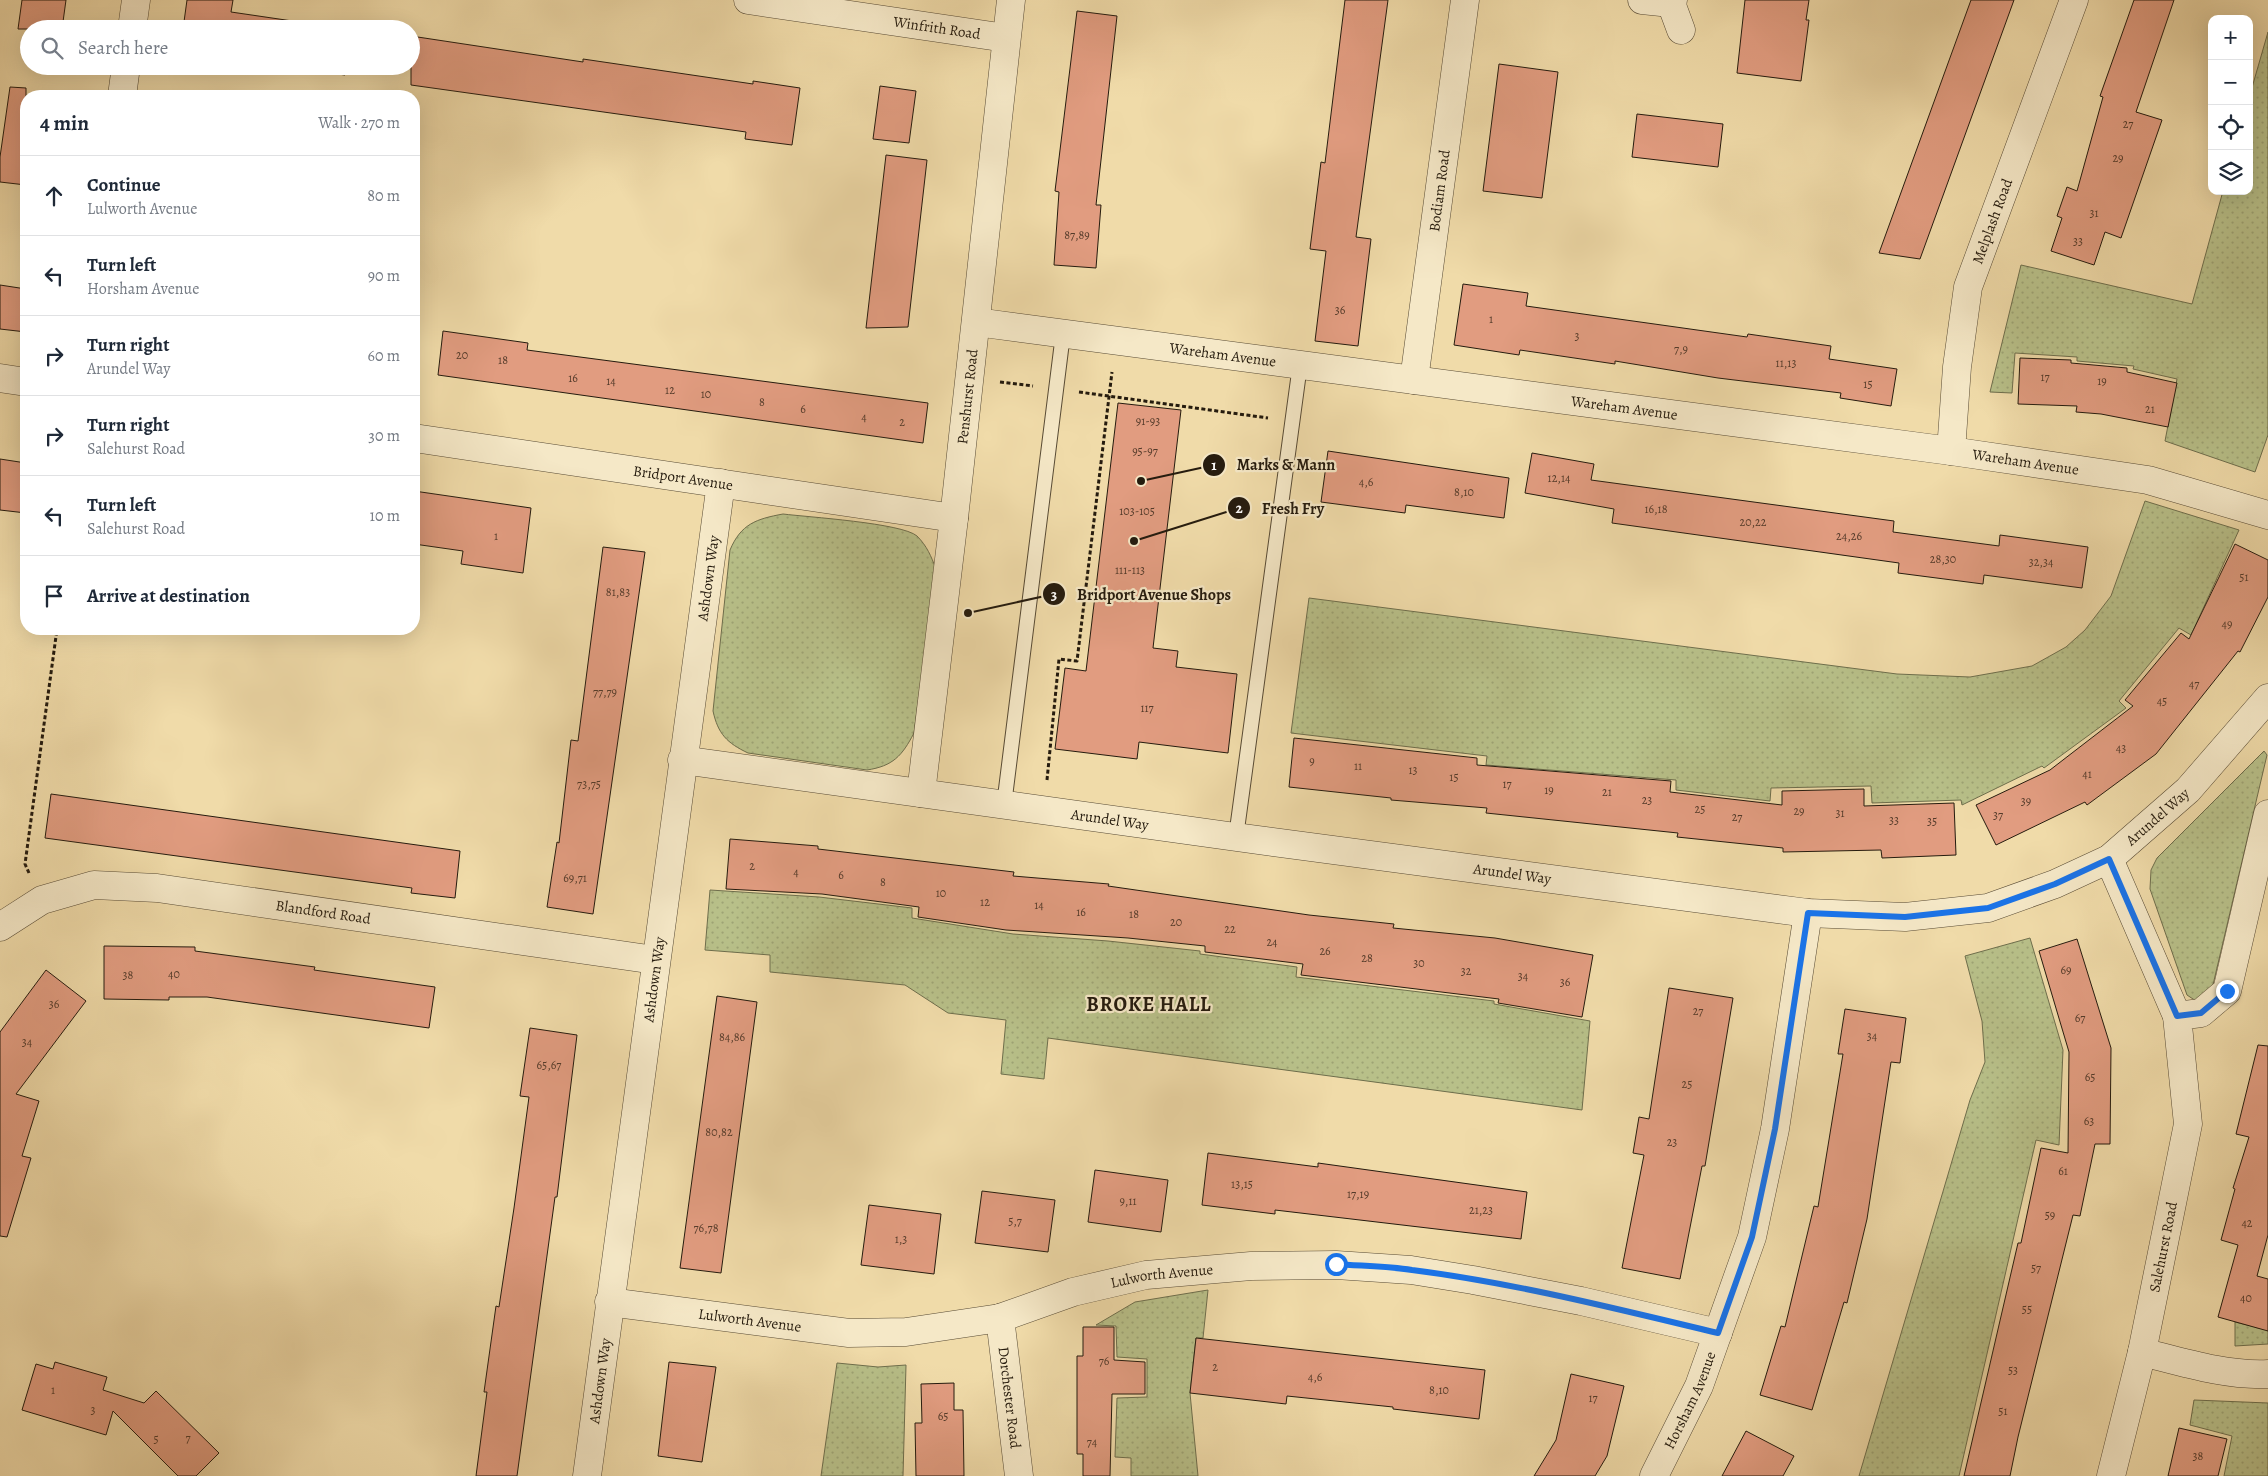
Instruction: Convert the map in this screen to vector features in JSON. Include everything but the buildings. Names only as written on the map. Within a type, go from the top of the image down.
[{"type":"street","points":[[133,20],[136,0]]},
{"type":"street","name":"Winfrith Road","points":[[748,0],[1006,38]]},
{"type":"street","name":"Penshurst Road","points":[[921,793],[954,518],[1011,0]]},
{"type":"street","name":"Bodiam Road","points":[[1414,380],[1465,0]]},
{"type":"street","points":[[1642,0],[1672,2],[1681,30]]},
{"type":"street","name":"Melplash Road","points":[[1951,451],[1957,367],[1968,287],[2074,0]]},
{"type":"street","points":[[123,90],[125,75]]},
{"type":"street","name":"Wareham Avenue","points":[[976,322],[1951,451],[2148,480],[2268,515]]},
{"type":"street","points":[[0,378],[20,381]]},
{"type":"street","name":"Bridport Avenue","points":[[420,439],[954,518]]},
{"type":"street","name":"Ashdown Way","points":[[587,1476],[655,960],[721,483]]},
{"type":"street","name":"Arundel Way","points":[[682,760],[1236,837],[1808,913],[1905,917],[1988,908],[2055,884],[2109,859],[2188,790],[2266,707]]},
{"type":"street","points":[[2177,1016],[2201,1013],[2227,991],[2268,814]]},
{"type":"street","name":"Salehurst Road","points":[[2109,859],[2177,1016],[2188,1124],[2142,1352],[2111,1476]]},
{"type":"street","name":"Blandford Road","points":[[0,927],[42,900],[94,885],[157,888],[655,960]]},
{"type":"street","name":"Horsham Avenue","points":[[1654,1476],[1699,1386],[1752,1237],[1773,1138],[1808,913]]},
{"type":"street","name":"Lulworth Avenue","points":[[609,1302],[849,1333],[906,1332],[1000,1318],[1073,1292],[1146,1275],[1251,1266],[1336,1264],[1411,1270],[1472,1280],[1581,1301],[1718,1333]]},
{"type":"street","name":"Dorchester Road","points":[[1000,1318],[1020,1476]]},
{"type":"street","points":[[2142,1352],[2195,1365],[2256,1375],[2268,1374]]},
{"type":"lane","points":[[1004,805],[1063,334]]},
{"type":"lane","points":[[1236,837],[1300,365]]},
{"type":"path","points":[[1044,810],[1059,659],[1077,661],[1116,341]]},
{"type":"path","points":[[969,377],[1293,421]]},
{"type":"path","points":[[42,900],[25,864],[56,635]]},
{"type":"green space","points":[[2268,32],[2268,435],[2255,472],[2165,441],[2177,379],[2133,369],[2134,366],[2077,361],[2077,357],[2015,353],[2012,393],[1990,392],[2021,265],[2192,304],[2222,195],[2253,195],[2253,84]]},
{"type":"green space","points":[[2145,501],[2239,530],[2191,635],[2179,628],[2119,701],[2126,708],[2044,768],[2042,766],[1962,805],[1961,800],[1872,803],[1871,786],[1771,788],[1770,801],[1676,790],[1676,780],[1486,765],[1487,756],[1291,733],[1309,598],[1897,674],[1970,677],[2032,666],[2066,647],[2085,630],[2111,596]]},
{"type":"green space","points":[[783,514],[874,524],[908,531],[917,536],[928,551],[934,564],[936,569],[914,733],[901,754],[884,766],[867,770],[748,753],[724,737],[715,719],[713,711],[730,550],[739,534],[750,524]]},
{"type":"green space","points":[[2264,751],[2267,755],[2212,989],[2196,1001],[2187,995],[2150,889],[2151,870],[2157,858]]},
{"type":"green space","points":[[710,890],[819,897],[912,908],[912,918],[1013,934],[1108,941],[1200,951],[1200,954],[1297,967],[1296,977],[1494,1001],[1494,1004],[1590,1021],[1582,1110],[1048,1038],[1044,1079],[1001,1074],[1006,1020],[948,1013],[905,985],[770,972],[770,955],[705,950]]},
{"type":"green space","points":[[2030,938],[2063,1050],[2059,1145],[2036,1140],[1959,1476],[1859,1476],[1970,1100],[1985,1062],[1982,1021],[1965,956]]},
{"type":"green space","points":[[1208,1290],[1203,1338],[1196,1338],[1190,1393],[1198,1476],[1131,1476],[1131,1458],[1115,1457],[1117,1398],[1147,1397],[1147,1359],[1117,1357],[1116,1326],[1096,1325],[1135,1302]]},
{"type":"green space","points":[[2235,1322],[2268,1330],[2268,1344],[2235,1346]]},
{"type":"green space","points":[[837,1363],[878,1367],[906,1365],[903,1476],[821,1476]]},
{"type":"green space","points":[[2194,1400],[2268,1403],[2268,1476],[2224,1476],[2232,1436],[2190,1425]]},
{"type":"place","name":"Marks & Mann","points":[[1141,481]]},
{"type":"place","name":"Fresh Fry","points":[[1134,541]]},
{"type":"place","name":"Bridport Avenue Shops","points":[[968,613]]},
{"type":"district","name":"BROKE HALL","points":[[1149,1004]]},
{"type":"route","points":[[1336,1264],[1411,1270],[1472,1280],[1581,1301],[1718,1333],[1752,1237],[1775,1129],[1808,913],[1905,917],[1988,908],[2055,884],[2109,859],[2177,1016],[2201,1013],[2227,991]]}]
